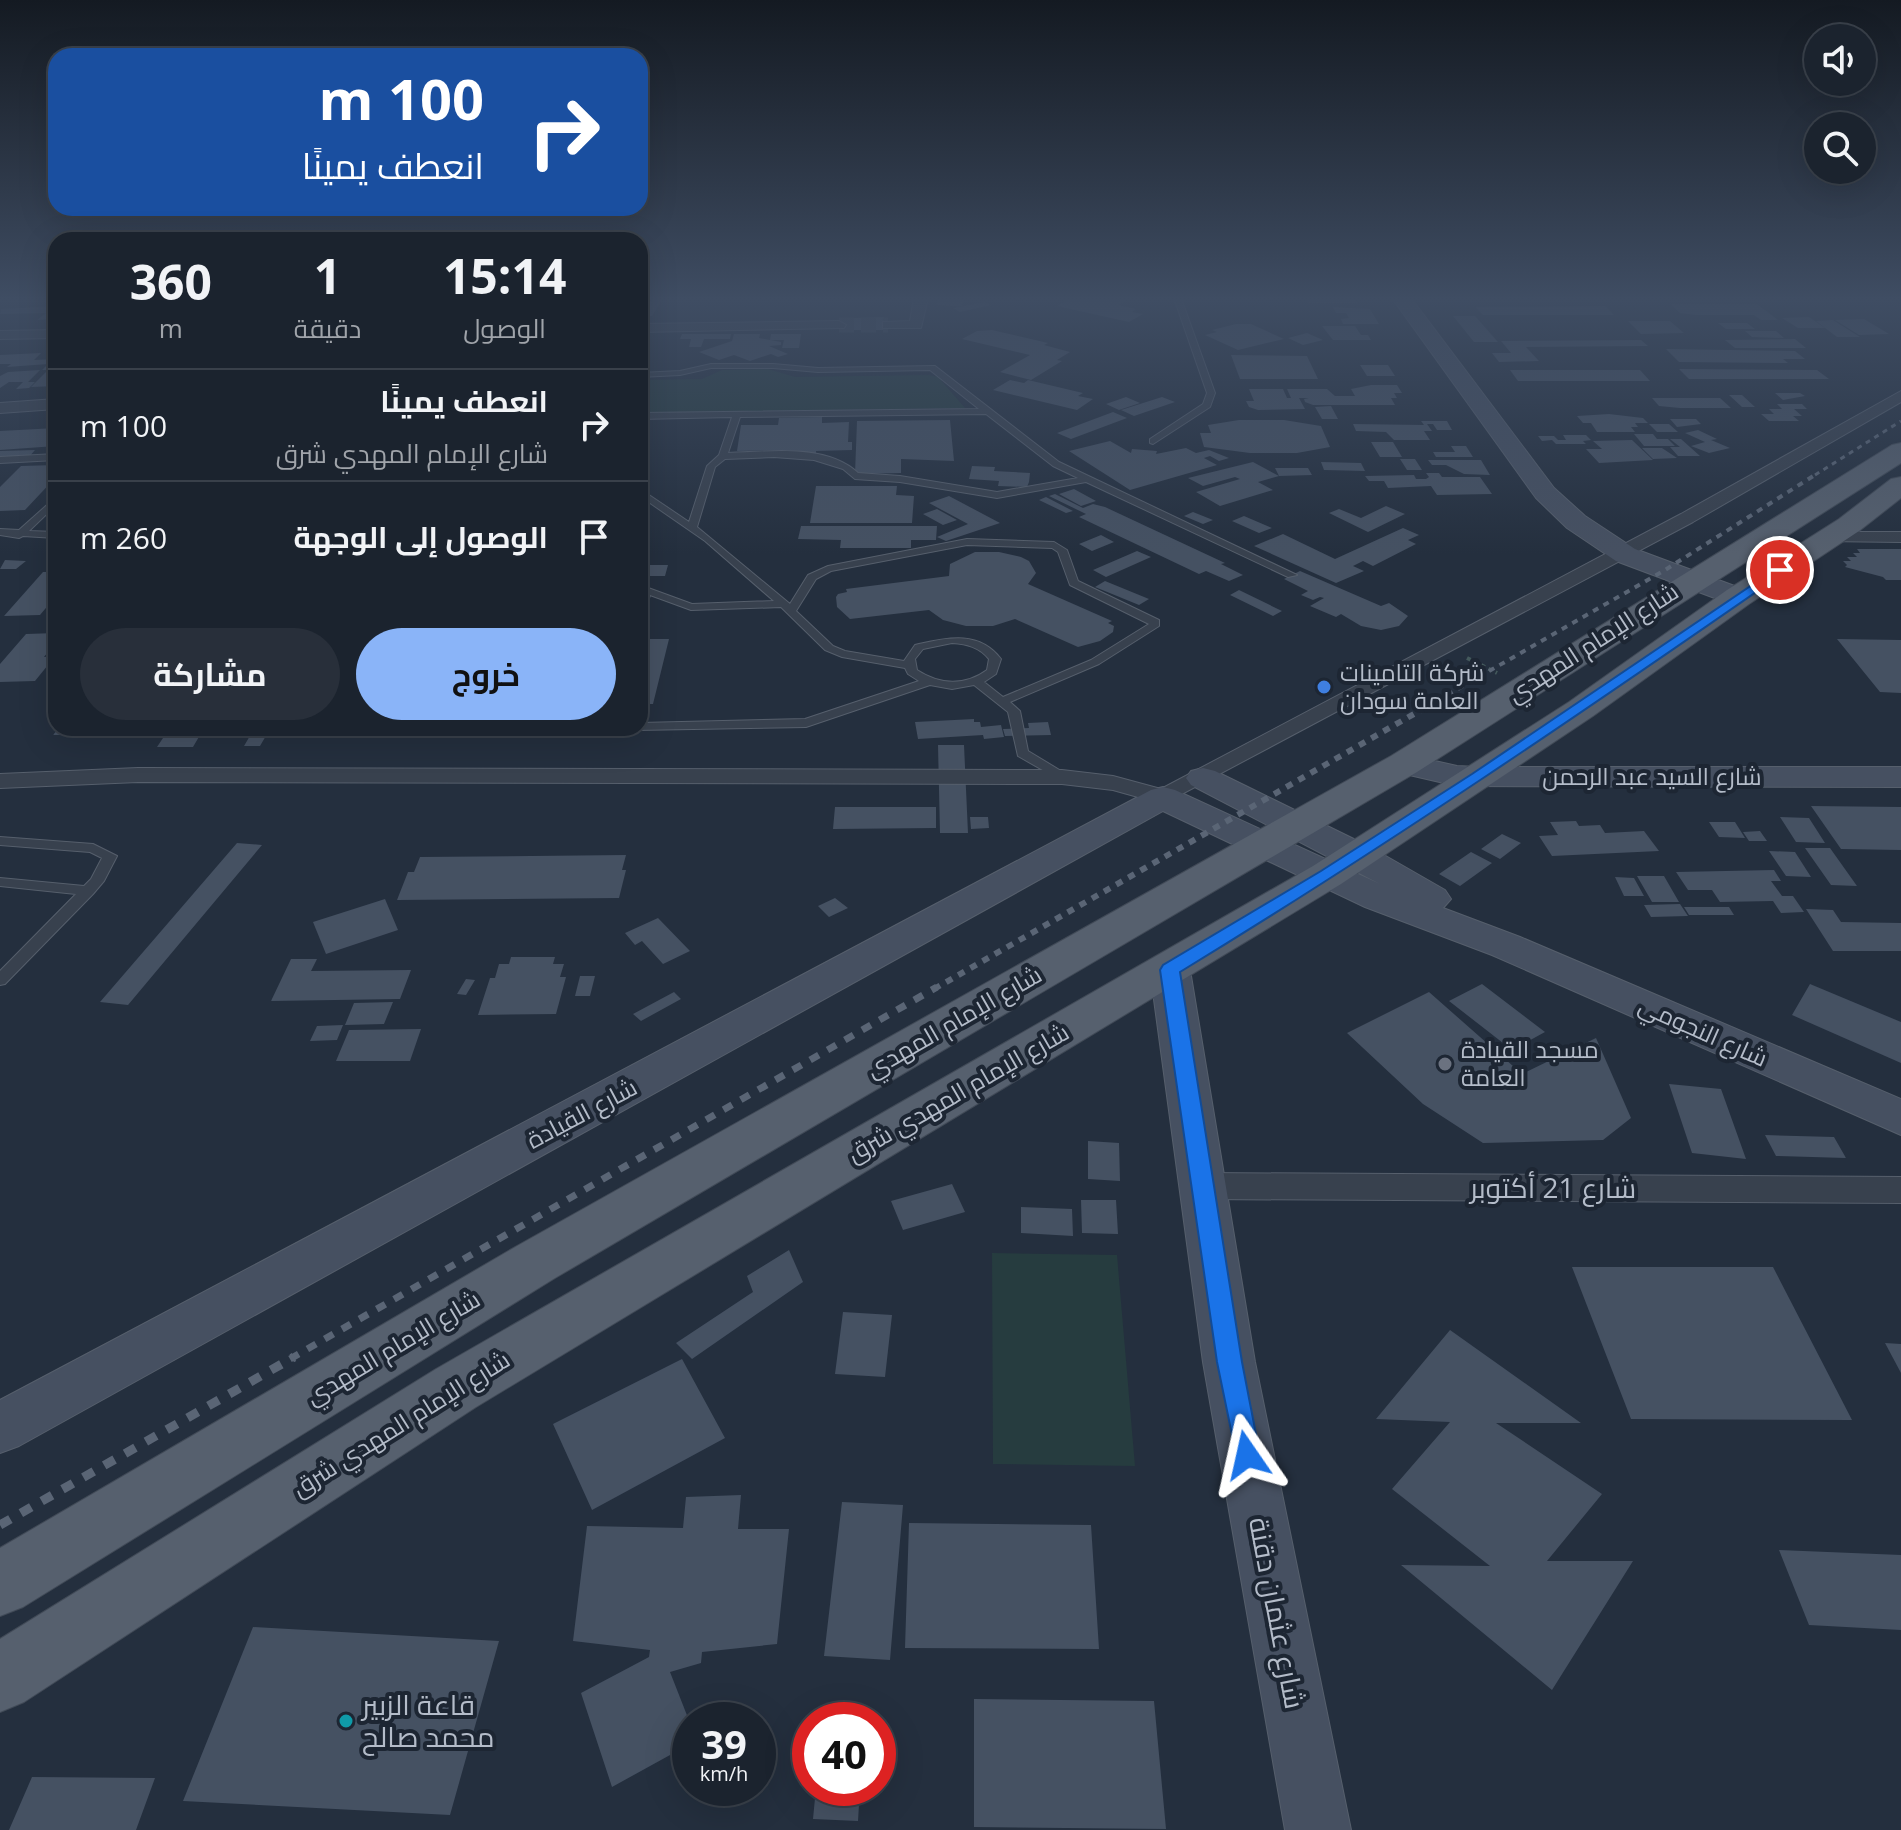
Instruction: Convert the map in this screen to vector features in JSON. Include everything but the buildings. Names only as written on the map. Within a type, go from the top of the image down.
[{"type":"main road","name":"شارع الإمام المهدي","points":[[0,1584],[536,1262],[1279,834],[1724,583],[1901,451]]},
{"type":"main road","name":"شارع الإمام المهدي شرق","points":[[0,1678],[456,1388],[1170,970],[1342,865],[1478,777],[1724,583],[1830,537],[1901,485]]},
{"type":"street","points":[[1464,383],[1545,493],[1595,538],[1629,546],[1724,583]]},
{"type":"street","points":[[1163,797],[1629,546],[1687,518],[1901,396]]},
{"type":"street","points":[[0,408],[48,405]]},
{"type":"street","points":[[1830,537],[1901,537]]},
{"type":"street","name":"شارع السيد عبد الرحمن","points":[[1404,764],[1457,776],[1478,777],[1901,777]]},
{"type":"street","points":[[0,781],[138,775],[1062,777],[1121,784],[1163,797],[1217,825],[1279,834]]},
{"type":"street","points":[[1203,778],[1279,834]]},
{"type":"street","name":"شارع القيادة","points":[[0,1428],[1163,797]]},
{"type":"street","name":"شارع النجومي","points":[[1279,834],[1342,865],[1433,920],[1506,946],[1901,1118]]},
{"type":"street","name":"شارع عثمان دقنة","points":[[1170,970],[1205,1186],[1229,1362],[1318,1830]]},
{"type":"street","name":"شارع 21 أكتوبر","points":[[1205,1186],[1901,1190]]},
{"type":"lane","points":[[952,383],[1056,464],[1292,575]]},
{"type":"lane","points":[[1153,441],[1207,405],[1211,393],[1208,383]]},
{"type":"lane","points":[[648,416],[989,411]]},
{"type":"lane","points":[[692,528],[711,466],[723,456],[737,415]]},
{"type":"lane","points":[[723,456],[824,458],[852,471],[855,476],[900,479],[997,495],[1085,479]]},
{"type":"lane","points":[[0,460],[48,457]]},
{"type":"lane","points":[[648,498],[692,528],[787,608],[829,648],[842,654],[909,665],[928,682],[952,685],[976,681],[992,672],[995,659],[992,653],[975,643],[952,640],[929,643],[912,653],[909,665]]},
{"type":"lane","points":[[19,535],[48,508]]},
{"type":"lane","points":[[0,532],[48,535]]},
{"type":"lane","points":[[787,608],[812,577],[828,569],[985,540],[1054,545],[1062,550],[1074,583],[1155,622],[1154,626],[1095,662],[1004,701]]},
{"type":"lane","points":[[648,591],[691,607],[787,608]]},
{"type":"lane","points":[[976,681],[1014,711],[1022,753],[1062,777]]},
{"type":"lane","points":[[648,727],[806,723],[928,682]]},
{"type":"lane","points":[[0,841],[93,848],[110,856],[105,871],[88,891],[0,980]]},
{"type":"lane","points":[[0,882],[88,891]]},
{"type":"green space","points":[[648,383],[944,383],[965,408],[648,413]]},
{"type":"green space","points":[[992,1253],[1117,1255],[1135,1466],[993,1464]]},
{"type":"railway","points":[[1815,475],[1901,421]]},
{"type":"railway","points":[[1437,701],[1665,570],[1818,473]]},
{"type":"railway","points":[[934,989],[1440,699]]},
{"type":"railway","points":[[290,1359],[937,987]]},
{"type":"railway","points":[[0,1525],[294,1357]]},
{"type":"place","name":"شركة التامينات العامة سودان","points":[[1324,687]]},
{"type":"place","name":"مسجد القيادة العامة","points":[[1445,1064]]},
{"type":"place","name":"قاعة الزبير محمد صالح","points":[[346,1721]]},
{"type":"route","points":[[1247,1455],[1229,1362],[1205,1186],[1170,970],[1327,875],[1478,777],[1780,570]]}]
